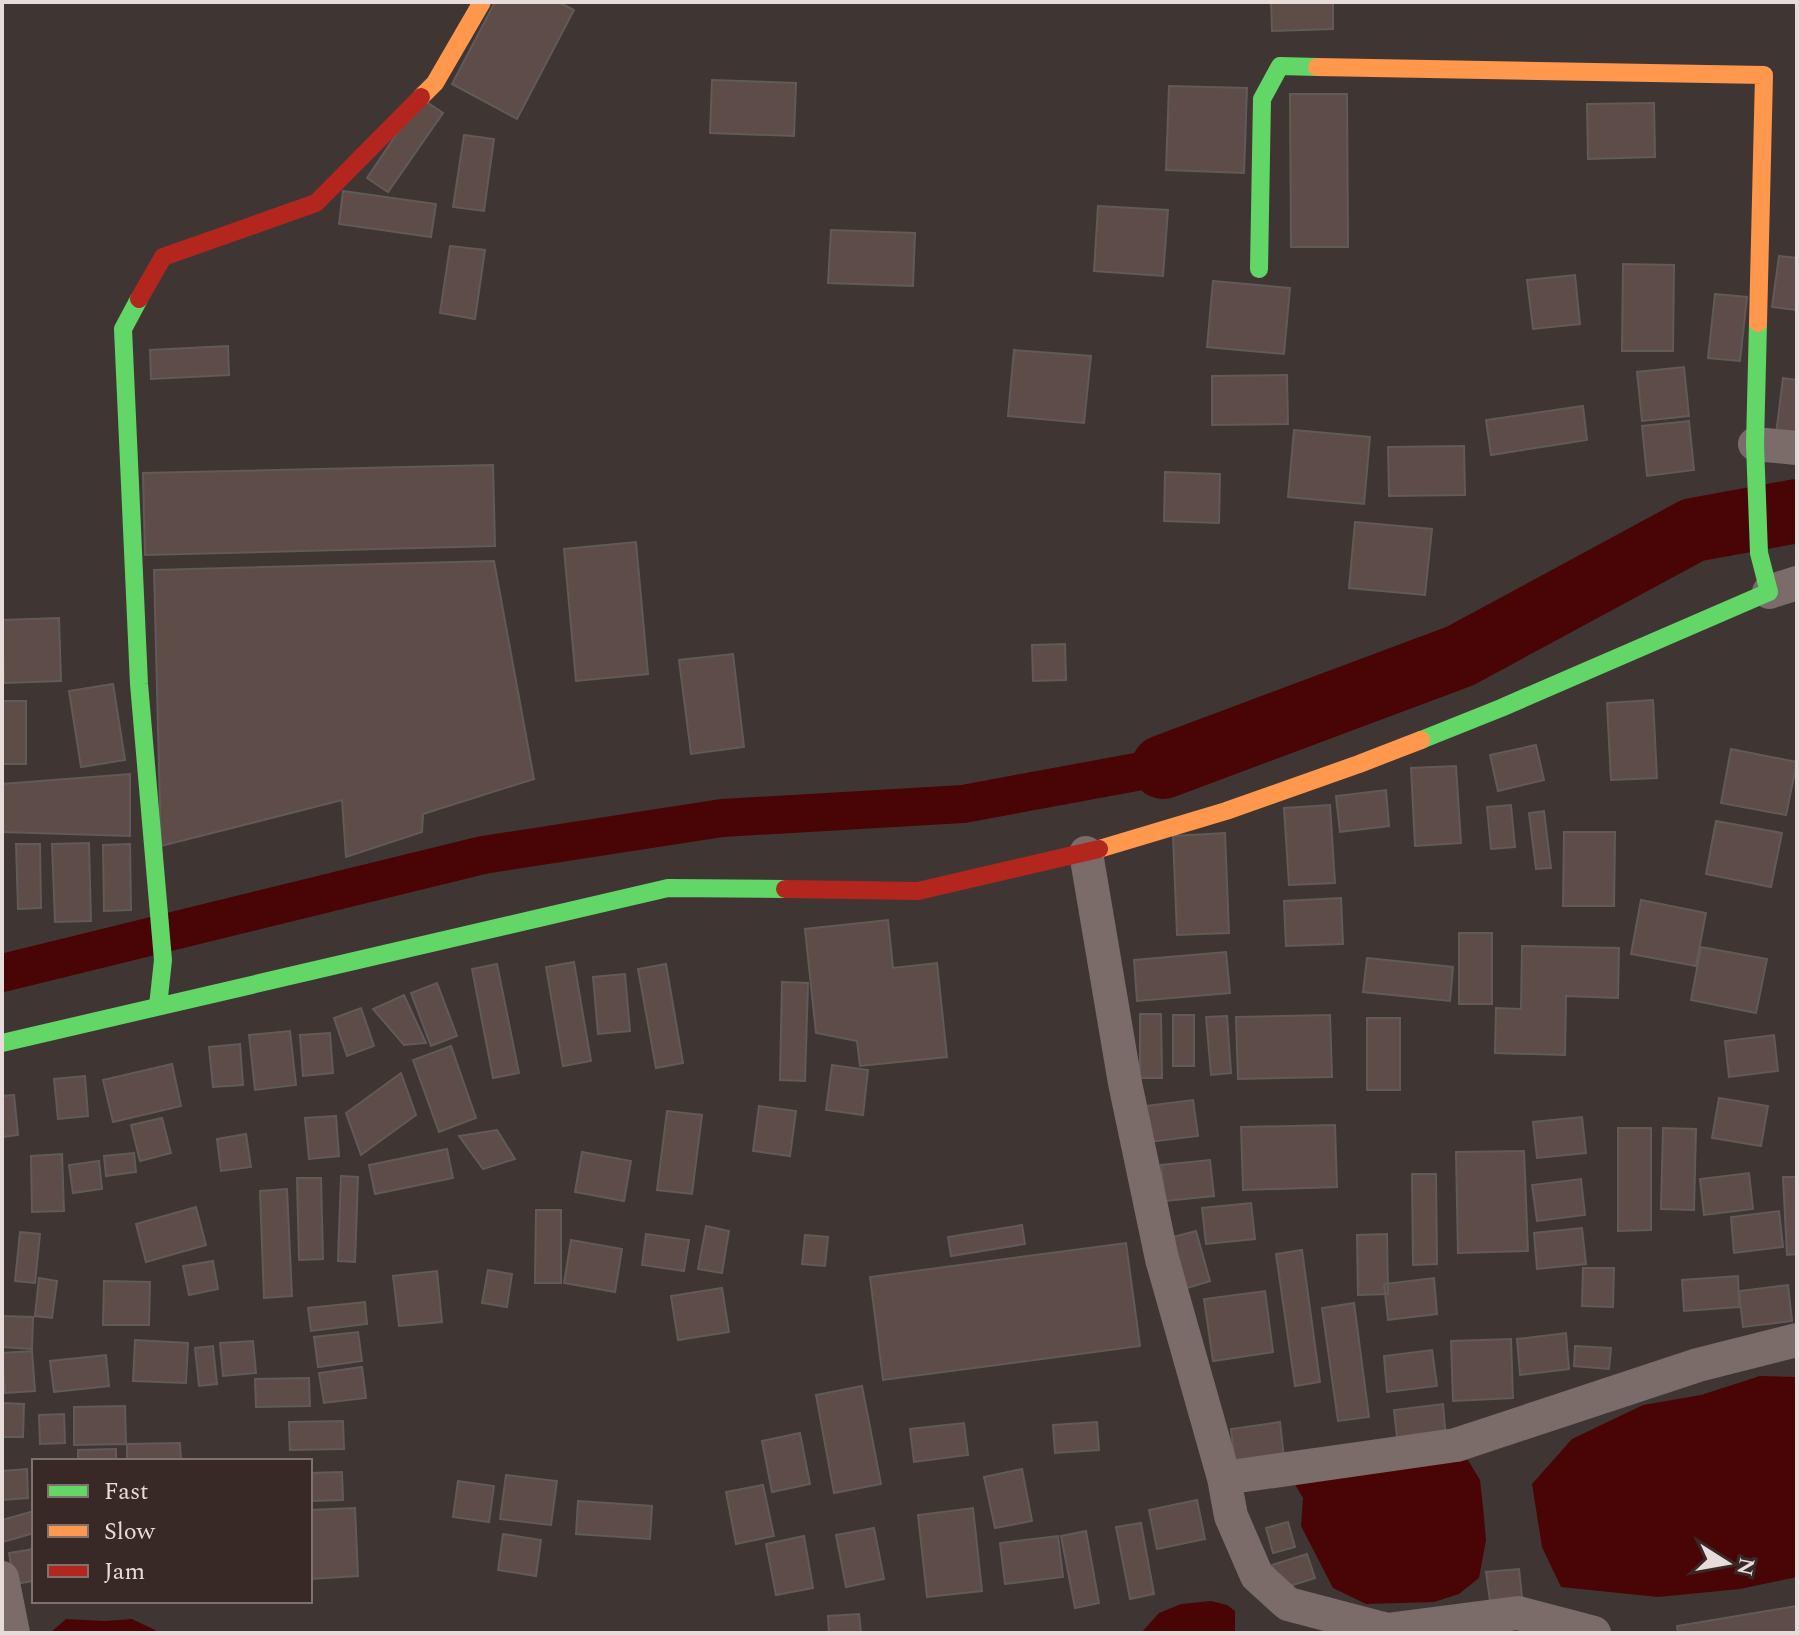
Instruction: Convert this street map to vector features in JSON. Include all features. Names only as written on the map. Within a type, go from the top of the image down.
[{"type":"street","points":[[158,1006],[163,960],[139,684],[123,329],[163,257],[316,203],[435,83],[482,2]]},
{"type":"street","points":[[2,1043],[668,888],[918,891],[1086,853],[1226,811],[1359,764],[1501,708],[1783,588],[1759,553],[1755,444],[1764,75],[1280,66],[1262,99],[1259,269]]},
{"type":"street","points":[[1755,444],[1797,448]]},
{"type":"street","points":[[1086,853],[1125,1083],[1162,1259],[1224,1478],[1231,1516],[1257,1576],[1288,1604],[1387,1630],[1518,1613],[1594,1633]]},
{"type":"street","points":[[1224,1478],[1456,1445],[1698,1365],[1797,1340]]},
{"type":"street","points":[[2,1578],[13,1633]]},
{"type":"shaded area","points":[[1760,1376],[1797,1377],[1797,1577],[1740,1589],[1658,1597],[1561,1587],[1542,1547],[1532,1484],[1572,1439],[1643,1405],[1701,1395]]},
{"type":"shaded area","points":[[1468,1460],[1480,1480],[1483,1507],[1486,1540],[1479,1578],[1459,1594],[1434,1602],[1366,1604],[1333,1588],[1301,1526],[1303,1498],[1293,1481]]},
{"type":"shaded area","points":[[1211,1601],[1227,1605],[1235,1611],[1235,1633],[1141,1633],[1159,1613],[1181,1604]]},
{"type":"shaded area","points":[[66,1619],[132,1619],[156,1633],[50,1633]]},
{"type":"building","points":[[495,2],[559,2],[574,10],[517,119],[452,84]]},
{"type":"building","points":[[1271,2],[1333,2],[1333,29],[1272,31]]},
{"type":"building","points":[[712,80],[796,83],[794,136],[710,133]]},
{"type":"building","points":[[1169,86],[1247,88],[1244,173],[1166,170]]},
{"type":"building","points":[[1290,94],[1347,94],[1348,247],[1291,247]]},
{"type":"building","points":[[421,98],[443,113],[388,192],[367,178]]},
{"type":"building","points":[[1654,103],[1655,157],[1588,159],[1587,104]]},
{"type":"building","points":[[464,135],[494,139],[484,211],[453,207]]},
{"type":"building","points":[[343,191],[436,204],[431,237],[339,224]]},
{"type":"building","points":[[1098,206],[1168,210],[1163,276],[1094,271]]},
{"type":"building","points":[[831,230],[915,233],[913,286],[828,283]]},
{"type":"building","points":[[450,246],[485,250],[475,319],[440,313]]},
{"type":"building","points":[[1779,256],[1797,258],[1797,310],[1772,307]]},
{"type":"building","points":[[1623,264],[1674,265],[1673,351],[1622,351]]},
{"type":"building","points":[[1575,275],[1580,324],[1533,329],[1527,280]]},
{"type":"building","points":[[1213,281],[1290,288],[1284,354],[1207,347]]},
{"type":"building","points":[[1715,294],[1747,297],[1740,361],[1708,358]]},
{"type":"building","points":[[228,346],[229,375],[151,379],[150,350]]},
{"type":"building","points":[[1014,350],[1091,356],[1084,423],[1008,416]]},
{"type":"building","points":[[1684,367],[1689,416],[1642,421],[1637,372]]},
{"type":"building","points":[[1287,375],[1288,424],[1212,425],[1212,376]]},
{"type":"building","points":[[1783,378],[1797,380],[1797,437],[1776,434]]},
{"type":"building","points":[[1583,406],[1587,440],[1491,455],[1486,420]]},
{"type":"building","points":[[1689,421],[1694,470],[1647,476],[1642,426]]},
{"type":"building","points":[[1294,430],[1370,437],[1364,504],[1288,497]]},
{"type":"building","points":[[1464,446],[1465,495],[1389,496],[1388,447]]},
{"type":"building","points":[[493,465],[495,546],[145,555],[143,473]]},
{"type":"building","points":[[1165,472],[1220,474],[1219,523],[1164,521]]},
{"type":"building","points":[[1355,522],[1432,529],[1425,595],[1349,588]]},
{"type":"building","points":[[636,542],[648,674],[576,681],[564,549]]},
{"type":"building","points":[[494,561],[534,779],[423,814],[422,832],[346,857],[342,800],[161,846],[154,570]]},
{"type":"building","points":[[59,618],[61,681],[4,683],[2,620]]},
{"type":"building","points":[[1065,644],[1066,680],[1033,681],[1032,645]]},
{"type":"building","points":[[733,654],[744,747],[691,754],[679,660]]},
{"type":"building","points":[[113,684],[125,760],[81,767],[69,691]]},
{"type":"building","points":[[1653,700],[1657,778],[1611,780],[1607,703]]},
{"type":"building","points":[[2,701],[26,701],[26,764],[2,764]]},
{"type":"building","points":[[1536,745],[1544,780],[1498,791],[1490,755]]},
{"type":"building","points":[[1731,749],[1797,762],[1786,815],[1721,803]]},
{"type":"building","points":[[1456,766],[1461,843],[1415,846],[1411,768]]},
{"type":"building","points":[[130,774],[130,836],[2,832],[2,784]]},
{"type":"building","points":[[1386,790],[1389,826],[1340,832],[1336,796]]},
{"type":"building","points":[[1330,805],[1335,883],[1289,885],[1284,808]]},
{"type":"building","points":[[1511,805],[1515,847],[1491,849],[1487,807]]},
{"type":"building","points":[[1544,811],[1551,868],[1536,869],[1529,813]]},
{"type":"building","points":[[1716,821],[1782,833],[1771,887],[1706,874]]},
{"type":"building","points":[[1564,832],[1615,832],[1614,906],[1563,906]]},
{"type":"building","points":[[1225,833],[1229,933],[1177,935],[1173,836]]},
{"type":"building","points":[[89,843],[91,921],[55,922],[52,844]]},
{"type":"building","points":[[16,844],[40,844],[41,908],[18,909]]},
{"type":"building","points":[[130,844],[131,910],[104,911],[103,845]]},
{"type":"building","points":[[1341,898],[1343,944],[1286,946],[1284,901]]},
{"type":"building","points":[[1641,900],[1706,913],[1696,966],[1631,954]]},
{"type":"building","points":[[888,920],[893,968],[937,963],[947,1057],[860,1066],[857,1041],[816,1033],[805,929]]},
{"type":"building","points":[[1459,933],[1492,933],[1492,1004],[1459,1004]]},
{"type":"building","points":[[1522,946],[1619,948],[1618,998],[1566,996],[1565,1055],[1495,1053],[1496,1008],[1521,1009]]},
{"type":"building","points":[[1701,947],[1767,959],[1756,1013],[1691,1000]]},
{"type":"building","points":[[1226,952],[1230,993],[1137,1001],[1134,960]]},
{"type":"building","points":[[1367,958],[1453,967],[1450,1001],[1363,992]]},
{"type":"building","points":[[574,962],[591,1061],[563,1066],[546,967]]},
{"type":"building","points":[[497,964],[519,1073],[493,1078],[472,969]]},
{"type":"building","points":[[666,964],[683,1063],[656,1068],[638,969]]},
{"type":"building","points":[[625,974],[630,1031],[598,1034],[593,977]]},
{"type":"building","points":[[782,982],[808,983],[805,1081],[780,1080]]},
{"type":"building","points":[[437,983],[457,1036],[431,1046],[411,993]]},
{"type":"building","points":[[404,995],[426,1043],[404,1045],[373,1009]]},
{"type":"building","points":[[361,1008],[374,1046],[347,1056],[334,1018]]},
{"type":"building","points":[[1140,1014],[1161,1014],[1162,1078],[1140,1078]]},
{"type":"building","points":[[1173,1015],[1194,1015],[1194,1066],[1173,1066]]},
{"type":"building","points":[[1330,1015],[1332,1077],[1238,1079],[1236,1017]]},
{"type":"building","points":[[1227,1016],[1231,1073],[1211,1075],[1206,1017]]},
{"type":"building","points":[[1367,1018],[1400,1018],[1400,1090],[1367,1090]]},
{"type":"building","points":[[290,1031],[296,1085],[255,1090],[249,1035]]},
{"type":"building","points":[[330,1033],[333,1073],[303,1076],[300,1035]]},
{"type":"building","points":[[1774,1035],[1778,1071],[1729,1077],[1725,1041]]},
{"type":"building","points":[[240,1044],[243,1085],[213,1087],[209,1047]]},
{"type":"building","points":[[451,1046],[476,1118],[439,1132],[413,1060]]},
{"type":"building","points":[[172,1064],[181,1106],[113,1122],[103,1080]]},
{"type":"building","points":[[832,1065],[868,1070],[863,1115],[826,1110]]},
{"type":"building","points":[[401,1073],[416,1115],[361,1155],[346,1113]]},
{"type":"building","points":[[85,1076],[88,1116],[58,1119],[54,1079]]},
{"type":"building","points":[[14,1095],[18,1135],[2,1137],[2,1096]]},
{"type":"building","points":[[1719,1098],[1768,1106],[1761,1146],[1712,1138]]},
{"type":"building","points":[[1193,1100],[1198,1136],[1149,1142],[1145,1106]]},
{"type":"building","points":[[759,1106],[796,1111],[790,1156],[753,1151]]},
{"type":"building","points":[[667,1111],[702,1115],[692,1194],[657,1190]]},
{"type":"building","points":[[336,1116],[339,1156],[309,1159],[305,1118]]},
{"type":"building","points":[[1582,1117],[1586,1153],[1537,1158],[1533,1122]]},
{"type":"building","points":[[162,1118],[171,1153],[140,1161],[131,1125]]},
{"type":"building","points":[[1335,1125],[1337,1187],[1243,1190],[1241,1127]]},
{"type":"building","points":[[1618,1128],[1651,1128],[1651,1230],[1618,1231]]},
{"type":"building","points":[[1663,1128],[1696,1129],[1694,1210],[1661,1209]]},
{"type":"building","points":[[497,1130],[515,1159],[483,1169],[459,1136]]},
{"type":"building","points":[[246,1134],[251,1167],[221,1171],[217,1139]]},
{"type":"building","points":[[447,1149],[453,1178],[375,1194],[369,1165]]},
{"type":"building","points":[[1524,1151],[1528,1251],[1458,1253],[1456,1152]]},
{"type":"building","points":[[582,1152],[631,1161],[624,1201],[575,1192]]},
{"type":"building","points":[[134,1153],[136,1172],[106,1176],[104,1156]]},
{"type":"building","points":[[62,1154],[64,1211],[32,1212],[31,1156]]},
{"type":"building","points":[[1210,1160],[1214,1196],[1165,1201],[1161,1165]]},
{"type":"building","points":[[99,1161],[102,1189],[73,1193],[69,1165]]},
{"type":"building","points":[[1749,1173],[1753,1209],[1704,1215],[1700,1179]]},
{"type":"building","points":[[1412,1174],[1436,1174],[1437,1264],[1413,1265]]},
{"type":"building","points":[[341,1176],[358,1177],[355,1262],[338,1261]]},
{"type":"building","points":[[1783,1177],[1797,1177],[1797,1254],[1787,1255]]},
{"type":"building","points":[[297,1178],[321,1178],[323,1259],[299,1260]]},
{"type":"building","points":[[1581,1179],[1585,1215],[1537,1221],[1532,1185]]},
{"type":"building","points":[[287,1189],[292,1296],[264,1298],[260,1191]]},
{"type":"building","points":[[1251,1203],[1255,1239],[1206,1244],[1202,1208]]},
{"type":"building","points":[[196,1207],[206,1245],[146,1262],[136,1224]]},
{"type":"building","points":[[536,1210],[561,1210],[561,1283],[535,1283]]},
{"type":"building","points":[[1779,1211],[1783,1247],[1734,1253],[1731,1217]]},
{"type":"building","points":[[1022,1225],[1025,1244],[951,1256],[948,1237]]},
{"type":"building","points":[[706,1226],[729,1231],[722,1273],[698,1269]]},
{"type":"building","points":[[1582,1228],[1586,1264],[1537,1269],[1534,1233]]},
{"type":"building","points":[[1196,1231],[1210,1281],[1187,1288],[1173,1237]]},
{"type":"building","points":[[20,1232],[40,1234],[35,1283],[15,1281]]},
{"type":"building","points":[[646,1234],[689,1240],[684,1271],[642,1265]]},
{"type":"building","points":[[1387,1234],[1388,1294],[1358,1295],[1357,1235]]},
{"type":"building","points":[[805,1235],[828,1237],[825,1266],[802,1264]]},
{"type":"building","points":[[571,1240],[622,1249],[615,1292],[564,1283]]},
{"type":"building","points":[[1126,1243],[1140,1346],[883,1380],[870,1277]]},
{"type":"building","points":[[1302,1250],[1320,1382],[1295,1386],[1276,1254]]},
{"type":"building","points":[[213,1261],[218,1289],[189,1295],[183,1266]]},
{"type":"building","points":[[1583,1268],[1614,1268],[1613,1307],[1582,1306]]},
{"type":"building","points":[[488,1270],[512,1274],[507,1307],[482,1303]]},
{"type":"building","points":[[437,1271],[442,1322],[399,1326],[393,1276]]},
{"type":"building","points":[[1738,1276],[1739,1307],[1684,1311],[1682,1280]]},
{"type":"building","points":[[39,1278],[57,1281],[52,1318],[35,1316]]},
{"type":"building","points":[[1434,1278],[1437,1314],[1388,1320],[1384,1284]]},
{"type":"building","points":[[104,1281],[150,1282],[149,1325],[103,1325]]},
{"type":"building","points":[[1788,1285],[1792,1321],[1743,1327],[1739,1291]]},
{"type":"building","points":[[722,1288],[729,1332],[678,1340],[671,1296]]},
{"type":"building","points":[[1265,1291],[1273,1352],[1213,1361],[1204,1299]]},
{"type":"building","points":[[365,1302],[367,1324],[311,1331],[308,1308]]},
{"type":"building","points":[[1354,1303],[1369,1417],[1338,1421],[1322,1308]]},
{"type":"building","points":[[2,1316],[33,1317],[32,1349],[2,1347]]},
{"type":"building","points":[[358,1332],[362,1361],[318,1367],[314,1337]]},
{"type":"building","points":[[1566,1333],[1569,1369],[1520,1375],[1517,1339]]},
{"type":"building","points":[[1511,1339],[1513,1398],[1453,1401],[1451,1341]]},
{"type":"building","points":[[135,1340],[188,1343],[186,1383],[133,1381]]},
{"type":"building","points":[[253,1341],[256,1373],[223,1376],[220,1343]]},
{"type":"building","points":[[213,1346],[217,1384],[199,1386],[195,1348]]},
{"type":"building","points":[[1575,1346],[1611,1348],[1609,1369],[1574,1366]]},
{"type":"building","points":[[1432,1350],[1437,1386],[1387,1392],[1384,1356]]},
{"type":"building","points":[[32,1351],[35,1391],[5,1393],[2,1353]]},
{"type":"building","points":[[106,1355],[109,1386],[54,1392],[50,1361]]},
{"type":"building","points":[[362,1367],[366,1398],[324,1403],[319,1373]]},
{"type":"building","points":[[309,1378],[310,1406],[256,1407],[255,1379]]},
{"type":"building","points":[[862,1386],[881,1484],[834,1493],[816,1395]]},
{"type":"building","points":[[2,1403],[24,1404],[23,1437],[2,1437]]},
{"type":"building","points":[[1443,1404],[1446,1440],[1398,1446],[1394,1410]]},
{"type":"building","points":[[125,1406],[126,1444],[74,1445],[74,1407]]},
{"type":"building","points":[[64,1414],[65,1443],[40,1444],[39,1415]]},
{"type":"building","points":[[343,1421],[344,1449],[290,1450],[289,1422]]},
{"type":"building","points":[[1097,1422],[1099,1450],[1055,1453],[1053,1425]]},
{"type":"building","points":[[1280,1422],[1284,1458],[1235,1464],[1231,1429]]},
{"type":"building","points":[[964,1423],[968,1455],[914,1462],[910,1429]]},
{"type":"building","points":[[800,1433],[810,1484],[772,1492],[762,1441]]},
{"type":"building","points":[[180,1443],[181,1459],[127,1459],[127,1444]]},
{"type":"building","points":[[116,1449],[116,1459],[78,1459],[78,1450]]},
{"type":"building","points":[[27,1469],[28,1498],[2,1500],[2,1471]]},
{"type":"building","points":[[1022,1469],[1032,1521],[995,1528],[984,1477]]},
{"type":"building","points":[[342,1472],[343,1500],[312,1501],[312,1473]]},
{"type":"building","points":[[506,1475],[557,1481],[551,1525],[500,1519]]},
{"type":"building","points":[[458,1481],[494,1486],[489,1522],[453,1517]]},
{"type":"building","points":[[763,1485],[774,1536],[736,1544],[726,1492]]},
{"type":"building","points":[[1197,1500],[1205,1539],[1157,1549],[1149,1510]]},
{"type":"building","points":[[578,1501],[652,1506],[650,1539],[576,1534]]},
{"type":"building","points":[[355,1508],[358,1576],[312,1579],[312,1510]]},
{"type":"building","points":[[973,1508],[982,1591],[927,1597],[918,1515]]},
{"type":"building","points":[[32,1512],[32,1534],[3,1542],[2,1520]]},
{"type":"building","points":[[1288,1522],[1295,1547],[1273,1553],[1266,1528]]},
{"type":"building","points":[[1141,1523],[1154,1594],[1130,1599],[1116,1527]]},
{"type":"building","points":[[874,1528],[884,1579],[846,1587],[836,1535]]},
{"type":"building","points":[[1086,1531],[1099,1603],[1075,1608],[1061,1536]]},
{"type":"building","points":[[503,1534],[541,1540],[536,1576],[498,1570]]},
{"type":"building","points":[[804,1536],[813,1588],[776,1595],[766,1544]]},
{"type":"building","points":[[1058,1536],[1063,1577],[1005,1584],[1000,1543]]},
{"type":"building","points":[[32,1549],[32,1581],[14,1584],[9,1553]]},
{"type":"building","points":[[1307,1554],[1315,1578],[1280,1589],[1272,1565]]},
{"type":"building","points":[[1519,1569],[1522,1597],[1490,1601],[1486,1572]]},
{"type":"building","points":[[1797,1606],[1797,1633],[1678,1633],[1677,1626]]},
{"type":"building","points":[[859,1614],[861,1633],[829,1633],[828,1616]]},
{"type":"waterway","points":[[1163,767],[1460,656],[1693,530],[1797,511]]},
{"type":"waterway","points":[[2,973],[483,855],[722,818],[963,804],[1163,767]]},
{"type":"traffic: fast","points":[[1259,269],[1262,99],[1280,66],[1317,67]]},
{"type":"traffic: fast","points":[[139,299],[123,329],[139,684],[163,960],[158,1006]]},
{"type":"traffic: fast","points":[[1421,740],[1769,592],[1759,553],[1755,444],[1758,323]]},
{"type":"traffic: fast","points":[[2,1043],[668,888],[785,889]]},
{"type":"traffic: slow","points":[[421,97],[435,83],[482,2]]},
{"type":"traffic: slow","points":[[1317,67],[1764,75],[1758,323]]},
{"type":"traffic: slow","points":[[1099,849],[1226,811],[1421,740]]},
{"type":"traffic: jam","points":[[139,299],[163,257],[316,203],[421,97]]},
{"type":"traffic: jam","points":[[785,889],[918,891],[1099,849]]}]
